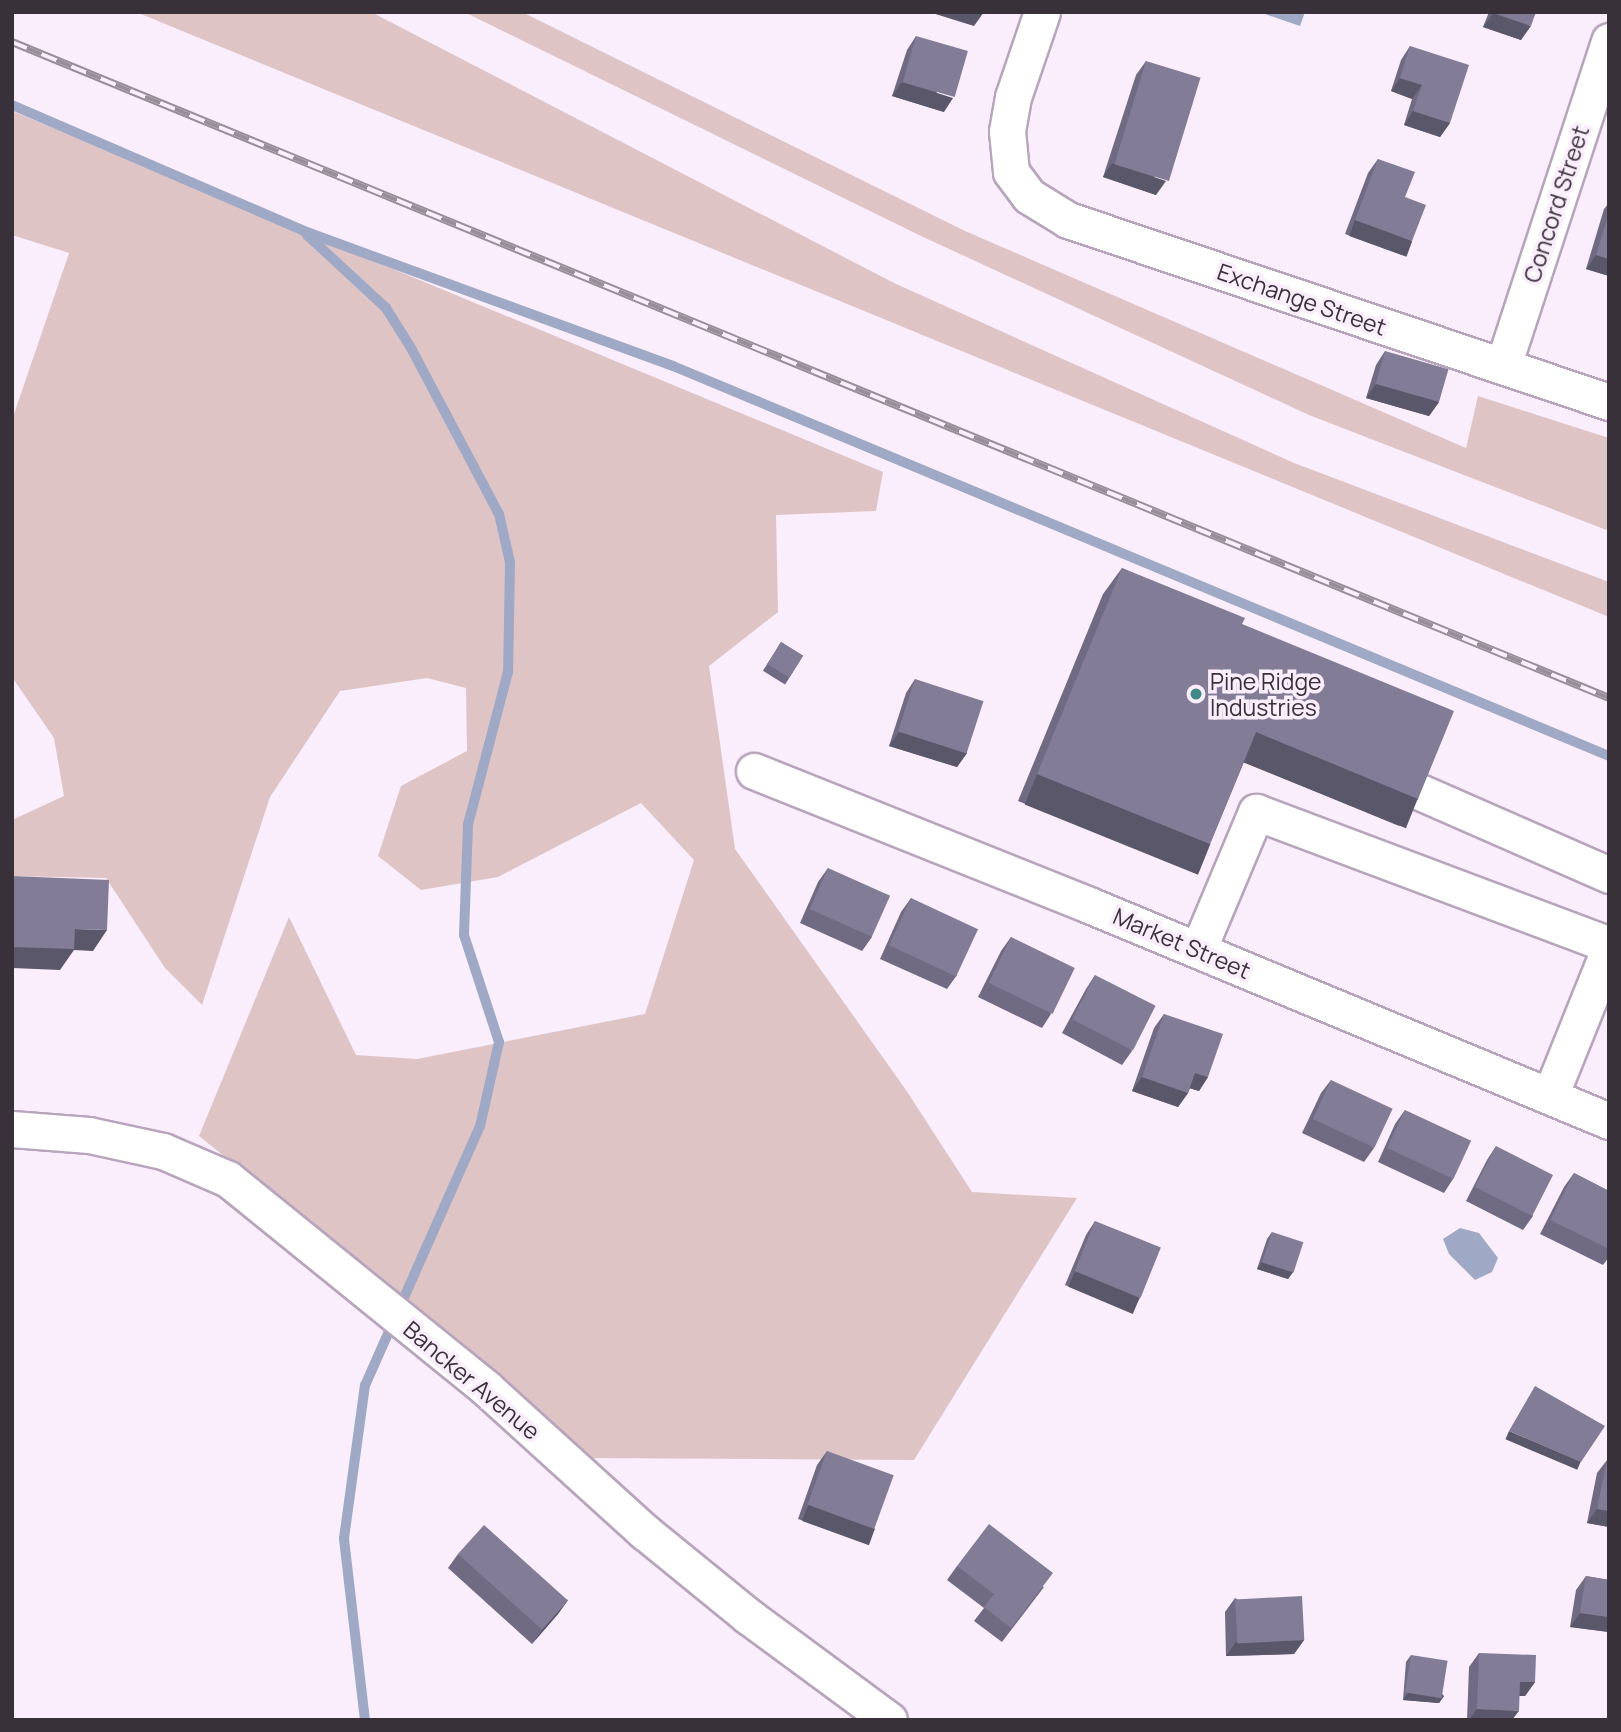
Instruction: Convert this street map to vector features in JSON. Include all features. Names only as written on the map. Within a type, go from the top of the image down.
[{"type":"street","name":"Exchange Street","points":[[1042,12],[1013,97],[1007,131],[1011,172],[1030,196],[1068,220],[1609,402]]},
{"type":"street","name":"Concord Street","points":[[1503,366],[1609,41]]},
{"type":"street","name":"Market Street","points":[[754,771],[1198,950],[1609,1122]]},
{"type":"street","points":[[1420,792],[1609,875]]},
{"type":"street","points":[[1198,950],[1256,812],[1609,947],[1550,1096]]},
{"type":"street","name":"Bancker Avenue","points":[[12,1129],[89,1135],[163,1151],[228,1179],[413,1329],[645,1532],[748,1616],[889,1720]]},
{"type":"shaded area","points":[[136,12],[371,12],[894,283],[1294,463],[1609,582],[1609,617]]},
{"type":"shaded area","points":[[464,12],[522,12],[965,231],[1466,448],[1478,396],[1609,438],[1609,531],[1309,415],[921,236]]},
{"type":"shaded area","points":[[12,111],[883,472],[876,511],[776,515],[778,612],[709,666],[735,849],[906,1090],[972,1192],[1077,1198],[914,1460],[586,1458],[420,1313],[199,1136],[289,917],[356,1055],[417,1059],[645,1014],[694,860],[641,803],[498,877],[421,890],[378,856],[401,786],[467,751],[466,688],[427,678],[340,691],[270,797],[202,1005],[165,968],[106,878],[12,876],[12,820],[64,796],[54,738],[12,677],[12,420],[69,253],[12,235]]},
{"type":"water","points":[[1259,12],[1305,12],[1300,26]]},
{"type":"water","points":[[1460,1228],[1479,1233],[1498,1258],[1492,1272],[1475,1280],[1449,1254],[1443,1239]]},
{"type":"building","points":[[1493,12],[1536,12],[1531,26]]},
{"type":"building","points":[[916,36],[968,51],[955,97],[903,82]]},
{"type":"building","points":[[1410,46],[1469,65],[1450,123],[1413,111],[1422,85],[1400,78]]},
{"type":"building","points":[[1146,61],[1201,78],[1169,181],[1114,164]]},
{"type":"building","points":[[1378,159],[1415,172],[1405,197],[1426,205],[1412,241],[1355,220]]},
{"type":"building","points":[[1609,213],[1609,259],[1596,255]]},
{"type":"building","points":[[1385,351],[1448,369],[1439,402],[1376,384]]},
{"type":"building","name":"Pine Ridge Industries","points":[[1122,568],[1245,618],[1242,624],[1454,711],[1418,799],[1256,732],[1210,844],[1037,774]]},
{"type":"building","points":[[781,642],[803,656],[789,678],[767,664]]},
{"type":"building","points":[[915,679],[983,701],[966,754],[898,731]]},
{"type":"building","points":[[828,868],[890,896],[872,937],[810,909]]},
{"type":"building","points":[[12,876],[109,880],[107,930],[75,929],[74,949],[12,947]]},
{"type":"building","points":[[911,898],[978,929],[956,976],[889,945]]},
{"type":"building","points":[[1011,937],[1075,968],[1052,1014],[989,983]]},
{"type":"building","points":[[1095,975],[1156,1006],[1133,1050],[1072,1020]]},
{"type":"building","points":[[1164,1014],[1223,1034],[1208,1077],[1195,1073],[1188,1093],[1142,1077]]},
{"type":"building","points":[[1331,1080],[1393,1109],[1374,1148],[1313,1119]]},
{"type":"building","points":[[1405,1110],[1471,1141],[1453,1179],[1387,1148]]},
{"type":"building","points":[[1496,1146],[1553,1175],[1532,1216],[1475,1187]]},
{"type":"building","points":[[1574,1173],[1609,1191],[1609,1249],[1550,1220]]},
{"type":"building","points":[[1095,1221],[1161,1248],[1141,1298],[1075,1271]]},
{"type":"building","points":[[1272,1232],[1303,1242],[1293,1273],[1262,1262]]},
{"type":"building","points":[[1535,1386],[1605,1426],[1581,1462],[1509,1431]]},
{"type":"building","points":[[827,1451],[894,1475],[874,1529],[808,1505]]},
{"type":"building","points":[[1609,1460],[1609,1511],[1597,1509]]},
{"type":"building","points":[[989,1524],[1053,1573],[1011,1628],[984,1607],[994,1594],[957,1566]]},
{"type":"building","points":[[484,1525],[568,1601],[542,1630],[458,1554]]},
{"type":"building","points":[[1586,1576],[1609,1580],[1609,1617],[1580,1613]]},
{"type":"building","points":[[1302,1596],[1304,1640],[1237,1643],[1235,1600]]},
{"type":"building","points":[[1479,1653],[1536,1655],[1535,1682],[1520,1682],[1519,1711],[1477,1709]]},
{"type":"building","points":[[1411,1655],[1448,1661],[1442,1698],[1405,1693]]},
{"type":"waterway","points":[[12,105],[304,231],[673,366],[1609,756]]},
{"type":"waterway","points":[[307,235],[386,308],[411,348],[499,514],[510,562],[508,672],[468,825],[464,935],[499,1042],[480,1126],[365,1385],[344,1539],[365,1720]]},
{"type":"railway","points":[[12,42],[1609,698]]},
{"type":"place","name":"Pine Ridge Industries","points":[[1196,694]]}]
